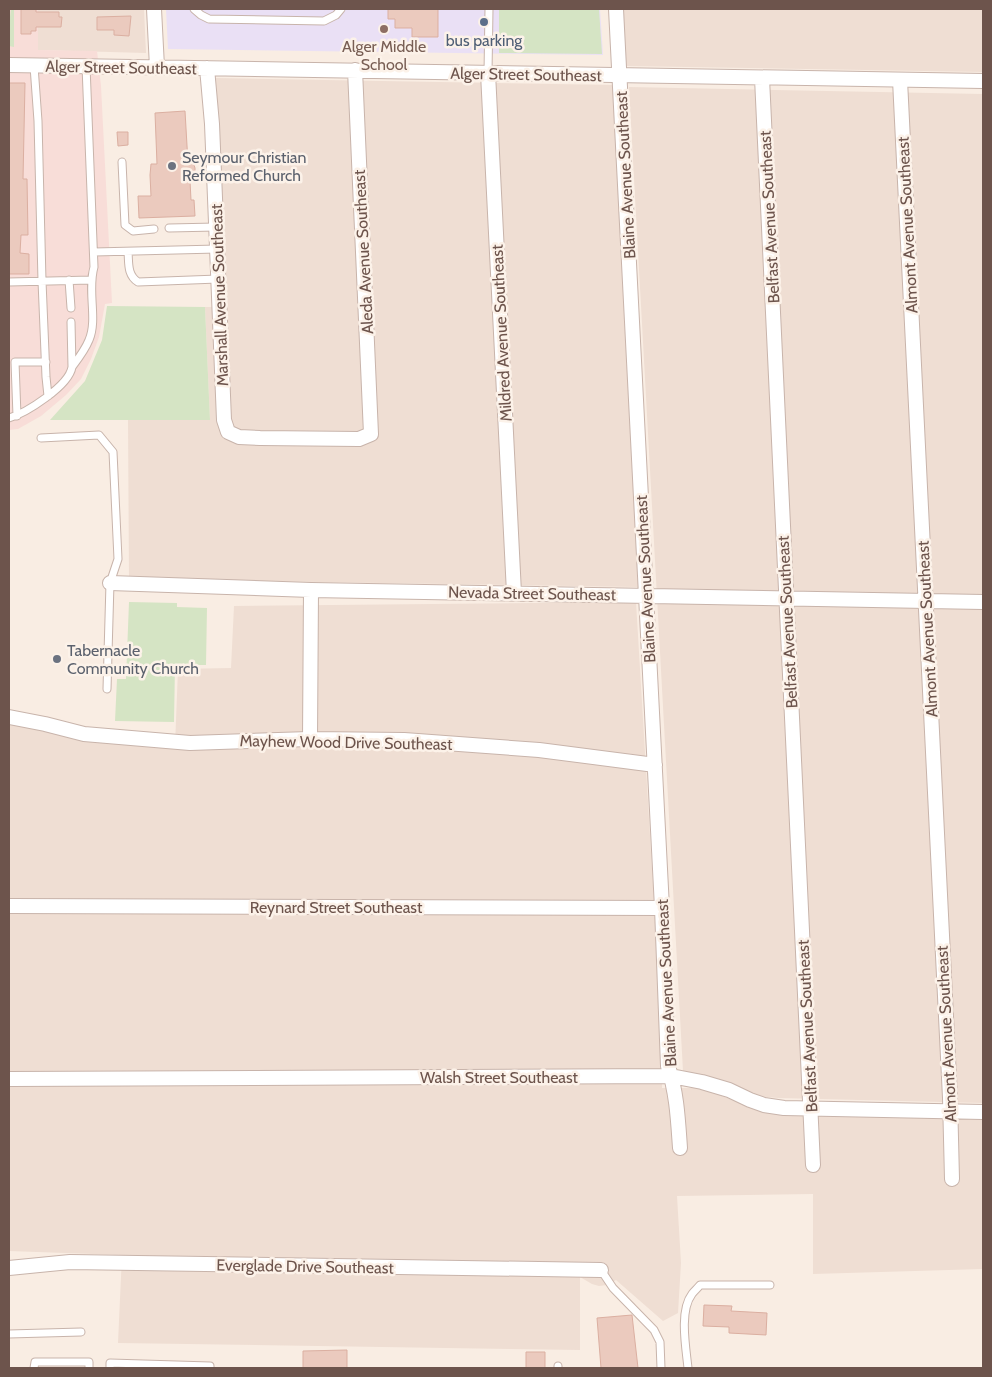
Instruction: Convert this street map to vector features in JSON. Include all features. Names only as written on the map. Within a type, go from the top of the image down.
[{"type":"street","points":[[154,9],[157,67]]},
{"type":"street","name":"Blaine Avenue Southeast","points":[[616,9],[655,765],[668,1066],[678,1110],[680,1148]]},
{"type":"street","name":"Alger Street Southeast","points":[[9,65],[983,81]]},
{"type":"street","name":"Marshall Avenue Southeast","points":[[207,68],[212,124],[224,420],[228,432]]},
{"type":"street","name":"Aleda Avenue Southeast","points":[[228,432],[239,437],[260,438],[359,439],[371,434],[355,70]]},
{"type":"street","name":"Mildred Avenue Southeast","points":[[488,73],[514,593]]},
{"type":"street","name":"Belfast Avenue Southeast","points":[[762,78],[813,1165]]},
{"type":"street","name":"Almont Avenue Southeast","points":[[900,80],[952,1179]]},
{"type":"street","name":"Nevada Street Southeast","points":[[110,583],[310,590],[983,602]]},
{"type":"street","points":[[310,590],[310,739]]},
{"type":"street","name":"Mayhew Wood Drive Southeast","points":[[9,717],[84,734],[190,743],[310,739],[404,740],[539,750],[655,765]]},
{"type":"street","name":"Reynard Street Southeast","points":[[9,906],[662,908]]},
{"type":"street","name":"Walsh Street Southeast","points":[[9,1079],[671,1076],[729,1090],[764,1105],[811,1109],[983,1112]]},
{"type":"street","name":"Everglade Drive Southeast","points":[[9,1268],[70,1262],[601,1270]]},
{"type":"lane","points":[[194,9],[209,19],[324,21],[336,15],[341,9]]},
{"type":"lane","points":[[488,73],[489,9]]},
{"type":"lane","points":[[34,66],[38,121],[42,281],[48,396]]},
{"type":"lane","points":[[72,367],[89,340],[92,324],[91,280],[94,267],[94,252],[86,66]]},
{"type":"lane","points":[[122,162],[125,225],[133,232],[154,229]]},
{"type":"lane","points":[[169,228],[216,227]]},
{"type":"lane","points":[[94,252],[217,249]]},
{"type":"lane","points":[[128,252],[129,270],[133,279],[138,282],[218,279]]},
{"type":"lane","points":[[69,280],[71,308]]},
{"type":"lane","points":[[9,282],[91,280]]},
{"type":"lane","points":[[9,418],[17,416],[48,396],[72,372],[71,322]]},
{"type":"lane","points":[[17,416],[15,362],[46,362]]},
{"type":"lane","points":[[41,438],[99,435],[112,452],[118,559],[110,583],[107,689]]},
{"type":"lane","points":[[601,1270],[612,1288],[654,1330],[660,1342],[661,1368]]},
{"type":"lane","points":[[688,1368],[684,1329],[686,1308],[691,1294],[700,1285],[770,1285]]},
{"type":"lane","points":[[9,1334],[82,1332]]},
{"type":"lane","points":[[34,1368],[35,1362],[89,1362],[89,1368]]},
{"type":"lane","points":[[110,1368],[110,1364],[210,1366],[210,1368]]},
{"type":"shaded area","points":[[9,9],[38,9],[38,50],[97,51],[101,86],[112,303],[105,304],[99,337],[81,379],[66,395],[41,416],[18,429],[9,430]]},
{"type":"shaded area","points":[[38,9],[144,9],[146,53],[38,50]]},
{"type":"shaded area","name":"Alger Middle School","points":[[166,9],[600,9],[603,55],[168,49]]},
{"type":"shaded area","points":[[623,9],[983,9],[983,72],[626,66]]},
{"type":"shaded area","points":[[216,78],[613,85],[638,587],[129,579],[128,420],[210,420],[205,307],[225,307]]},
{"type":"shaded area","points":[[629,87],[983,94],[983,1103],[778,1098],[748,1095],[715,1078],[683,1071]]},
{"type":"shaded area","points":[[636,602],[663,1053],[662,1088],[701,1088],[764,1112],[846,1116],[983,1118],[983,1269],[813,1274],[813,1194],[677,1196],[681,1263],[678,1313],[663,1321],[616,1280],[607,1285],[599,1286],[580,1277],[580,1350],[118,1343],[122,1255],[9,1251],[9,723],[175,746],[178,669],[231,668],[234,606]]},
{"type":"green space","points":[[11,9],[14,9],[14,47],[9,46],[9,17]]},
{"type":"green space","points":[[499,9],[599,9],[602,54],[499,53]]},
{"type":"green space","points":[[107,306],[205,307],[210,420],[50,420],[85,381],[102,340]]},
{"type":"green space","points":[[129,602],[177,603],[177,607],[207,608],[206,665],[175,665],[174,722],[115,721],[117,679],[126,679]]},
{"type":"building","points":[[21,9],[36,9],[36,12],[59,12],[59,17],[62,17],[61,27],[36,27],[36,31],[31,31],[31,34],[21,34]]},
{"type":"building","points":[[388,9],[438,9],[438,37],[412,37],[412,28],[395,28],[395,19],[388,19]]},
{"type":"building","points":[[131,16],[129,36],[114,35],[114,30],[97,30],[97,17]]},
{"type":"building","points":[[9,83],[25,83],[23,179],[27,179],[28,235],[21,235],[20,253],[29,254],[29,274],[9,274]]},
{"type":"building","name":"Seymour Christian Reformed Church","points":[[185,111],[188,163],[193,162],[195,168],[195,181],[190,181],[191,200],[194,200],[195,216],[139,218],[138,196],[151,196],[151,164],[157,164],[155,113]]},
{"type":"building","points":[[117,132],[128,132],[128,145],[118,146]]},
{"type":"building","points":[[704,1305],[732,1306],[731,1311],[767,1313],[766,1335],[729,1333],[729,1327],[703,1326]]},
{"type":"building","points":[[632,1315],[638,1368],[601,1368],[597,1318]]},
{"type":"building","points":[[347,1350],[347,1368],[303,1368],[303,1351]]},
{"type":"building","points":[[526,1352],[545,1352],[545,1368],[526,1368]]},
{"type":"place","name":"bus parking","points":[[484,22]]},
{"type":"place","name":"Alger Middle School","points":[[384,29]]},
{"type":"place","name":"Seymour Christian Reformed Church","points":[[172,166]]},
{"type":"place","name":"Tabernacle Community Church","points":[[57,659]]}]
